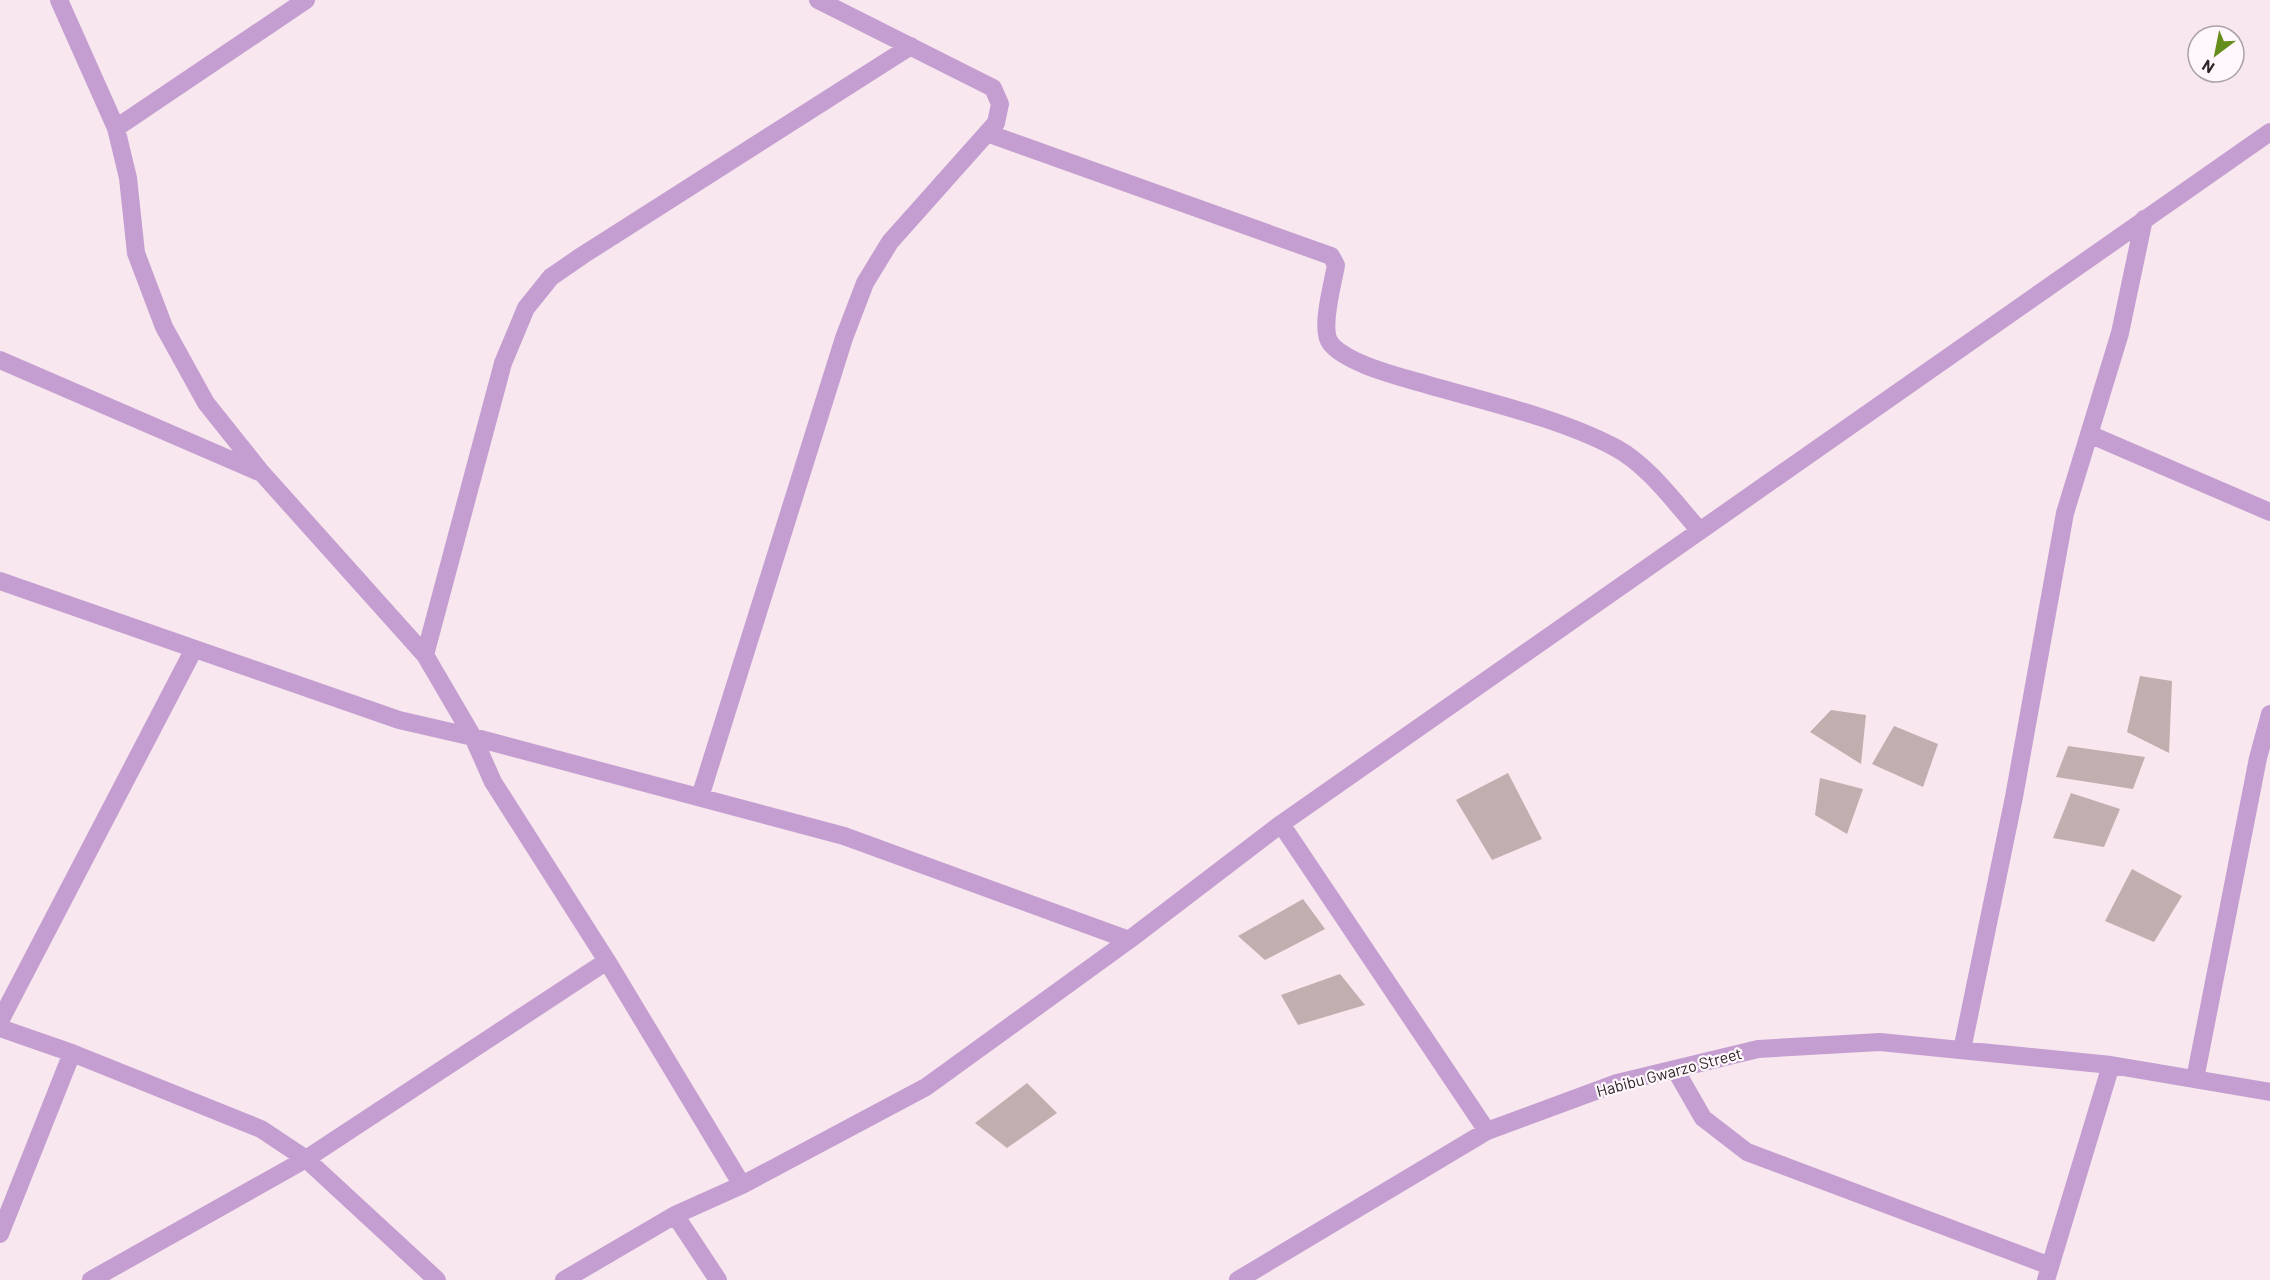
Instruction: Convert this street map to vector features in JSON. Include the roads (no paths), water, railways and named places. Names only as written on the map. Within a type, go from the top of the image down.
[{"type":"street","points":[[58,0],[116,128],[128,178],[136,253],[164,327],[206,403],[261,472],[425,655],[473,737],[493,782],[607,961],[742,1185]]},
{"type":"street","points":[[116,128],[306,0]]},
{"type":"street","points":[[700,797],[844,338],[865,283],[890,242],[996,123],[1000,104],[993,88],[818,0]]},
{"type":"street","points":[[425,655],[503,363],[526,308],[551,277],[583,255],[911,46]]},
{"type":"street","points":[[564,1280],[675,1215],[742,1185],[926,1087],[1128,940],[1281,824],[2270,132]]},
{"type":"street","points":[[987,133],[1330,256],[1336,265],[1325,332],[1330,343],[1339,352],[1382,371],[1579,430],[1617,448],[1635,461],[1700,531]]},
{"type":"street","points":[[1962,1050],[2013,797],[2065,513],[2120,333],[2144,219]]},
{"type":"street","points":[[0,360],[261,472]]},
{"type":"street","points":[[2089,434],[2270,512]]},
{"type":"street","points":[[0,581],[399,720],[473,737],[844,836],[1128,940]]},
{"type":"street","points":[[0,1021],[194,649]]},
{"type":"street","points":[[2195,1079],[2255,770],[2270,714]]},
{"type":"street","points":[[1281,824],[1487,1131]]},
{"type":"street","points":[[91,1280],[306,1159],[607,961]]},
{"type":"street","points":[[0,1028],[72,1053],[261,1129],[306,1159],[437,1280]]},
{"type":"street","name":"Habibu Gwarzo Street","points":[[1238,1280],[1487,1131],[1617,1083],[1676,1071],[1758,1049],[1880,1042],[2111,1065],[2270,1092]]},
{"type":"street","points":[[0,1234],[72,1053]]},
{"type":"street","points":[[1676,1071],[1703,1118],[1747,1152],[2048,1273],[2111,1065]]},
{"type":"street","points":[[675,1215],[718,1280]]}]
